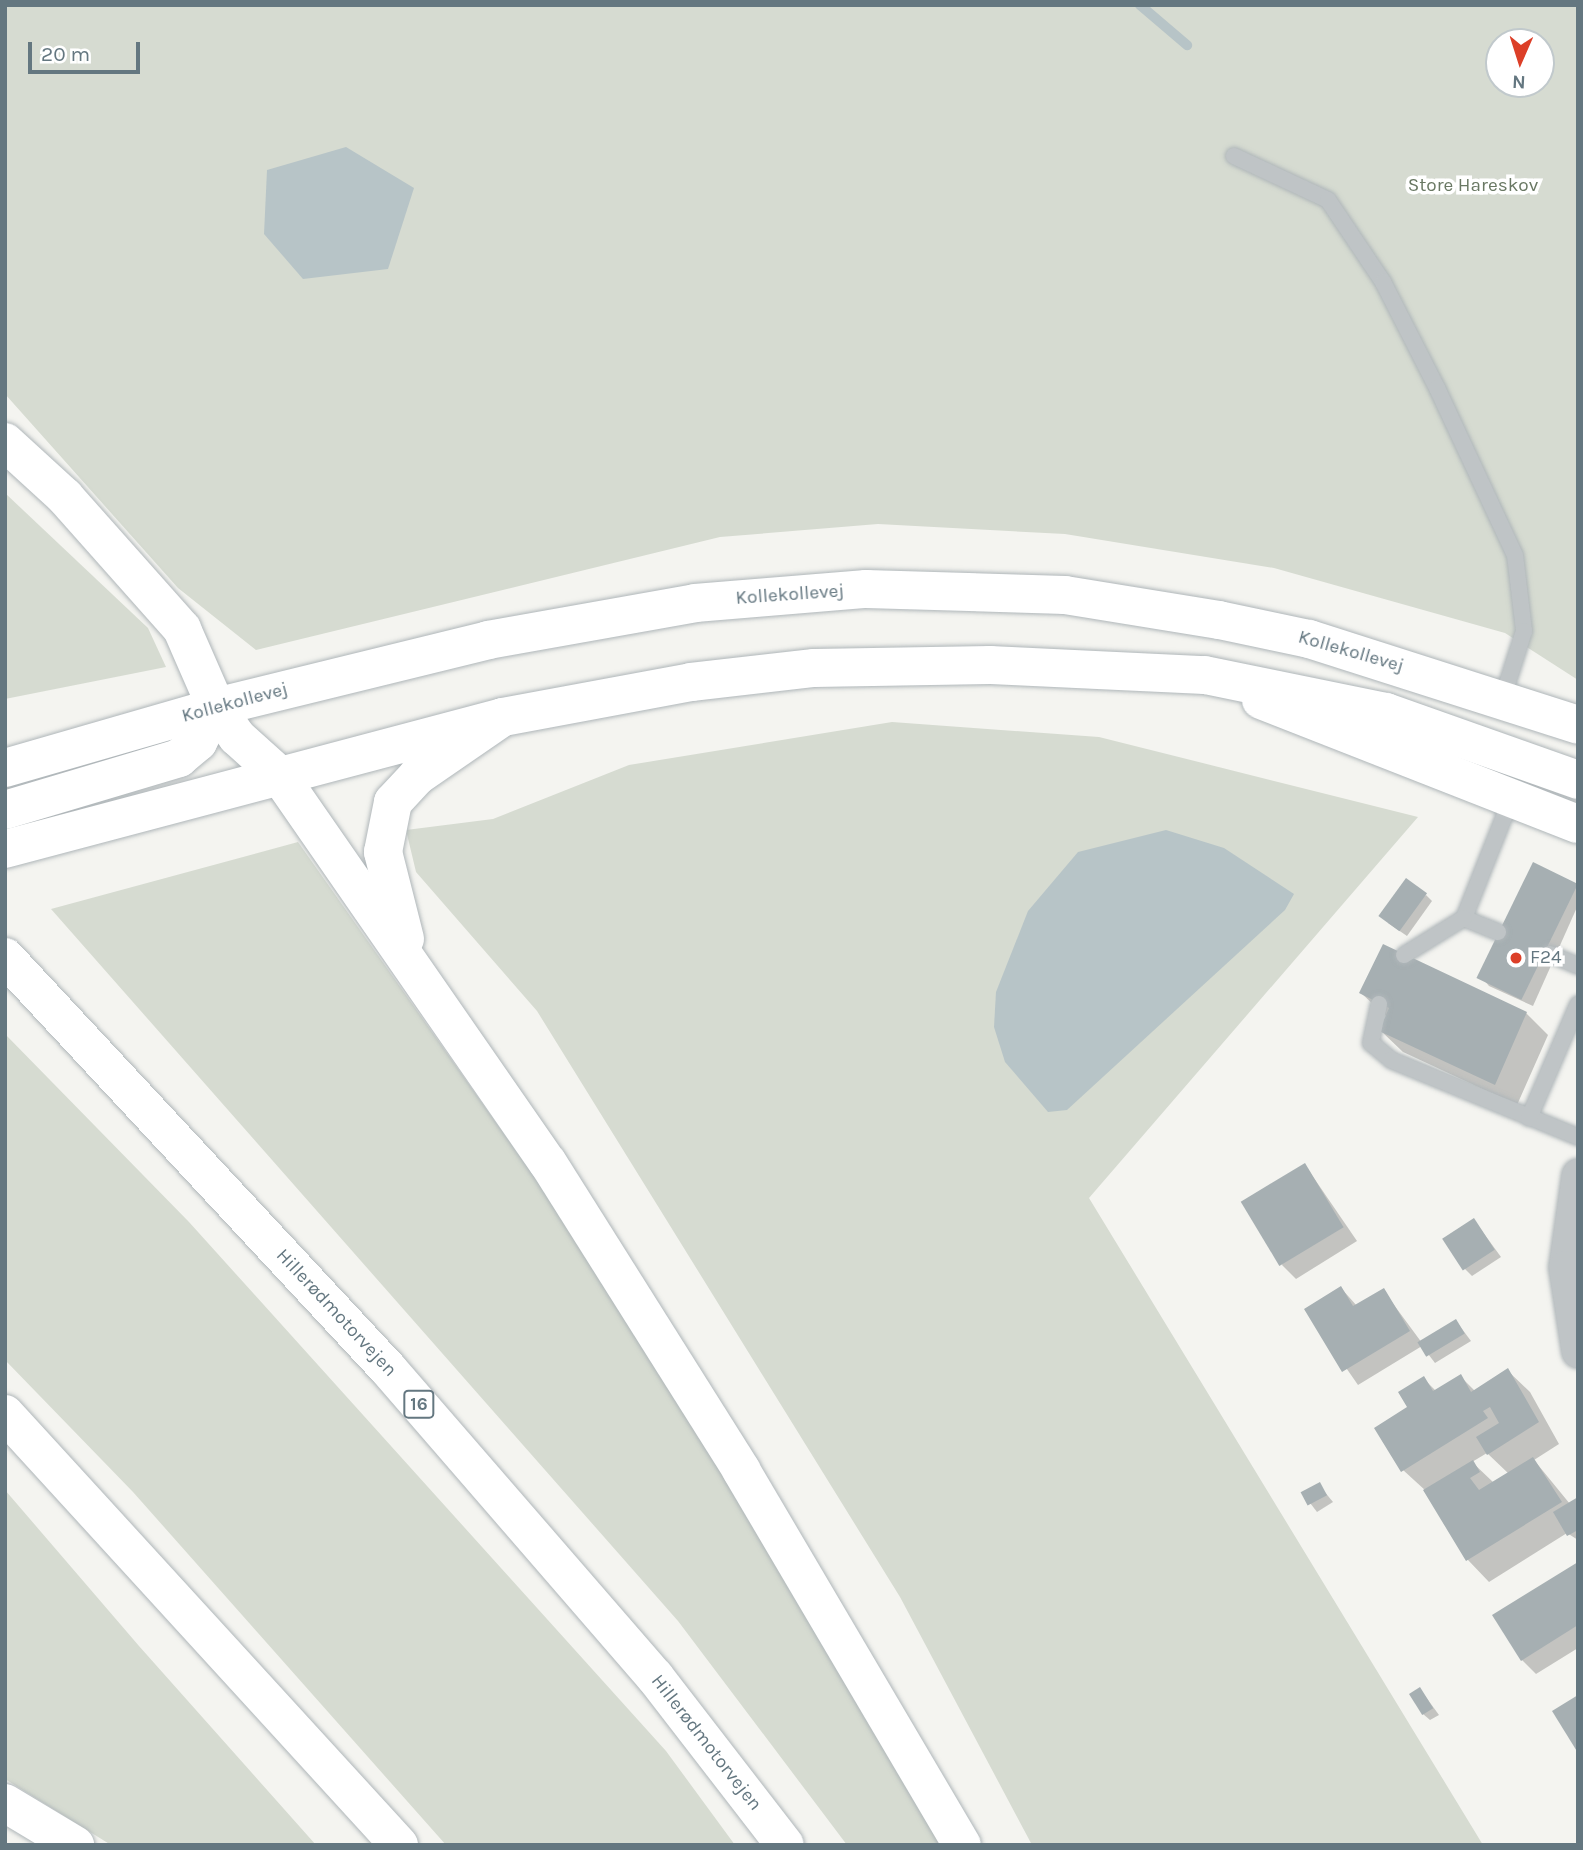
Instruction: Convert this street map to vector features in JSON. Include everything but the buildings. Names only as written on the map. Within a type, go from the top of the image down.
[{"type":"main road","points":[[5,442],[65,497],[181,629],[216,707],[237,737],[279,775],[412,961],[733,1458],[962,1845]]},
{"type":"main road","name":"Kollekollevej","points":[[5,768],[216,707],[594,619],[695,603],[878,589],[1065,595],[1219,620],[1503,697],[1578,725]]},
{"type":"main road","points":[[5,849],[503,717],[691,682],[814,668],[990,665],[1205,675],[1386,712],[1578,780]]},
{"type":"main road","points":[[1205,675],[1318,727],[1578,824]]},
{"type":"main road","points":[[5,810],[179,758],[198,741],[216,707]]},
{"type":"main road","points":[[412,961],[383,852],[393,802],[417,776],[503,717]]},
{"type":"main road","name":"Hillerødmotorvejen","points":[[18,970],[389,1370],[654,1677],[785,1845]]},
{"type":"main road","points":[[5,1414],[399,1845]]},
{"type":"main road","points":[[5,1803],[75,1845]]},
{"type":"street","points":[[1578,1175],[1565,1267],[1578,1351]]},
{"type":"lane","points":[[1234,156],[1328,200],[1383,282],[1437,388],[1515,555],[1524,631],[1503,697]]},
{"type":"lane","points":[[1404,955],[1464,918],[1511,799]]},
{"type":"lane","points":[[1464,918],[1498,932]]},
{"type":"lane","points":[[1550,954],[1578,966]]},
{"type":"lane","points":[[1379,1004],[1371,1043],[1391,1060],[1578,1137]]},
{"type":"lane","points":[[1529,1118],[1578,1004]]},
{"type":"green space","name":"Store Hareskov","points":[[5,5],[1578,5],[1578,680],[1505,633],[1274,568],[1065,534],[878,524],[720,537],[256,650],[178,588],[5,394]]},
{"type":"green space","points":[[5,493],[148,628],[166,667],[5,699]]},
{"type":"green space","points":[[892,722],[1099,737],[1418,817],[1089,1198],[1483,1845],[1032,1845],[900,1597],[537,1011],[416,872],[406,830],[493,819],[629,765]]},
{"type":"green space","points":[[298,842],[741,1470],[945,1845],[847,1845],[678,1621],[51,909]]},
{"type":"green space","points":[[5,1034],[189,1222],[666,1751],[735,1845],[446,1845],[133,1492],[5,1360]]},
{"type":"green space","points":[[5,1490],[316,1845],[111,1845],[5,1779]]},
{"type":"shaded area","points":[[346,147],[414,188],[388,269],[303,279],[264,234],[267,170]]},
{"type":"shaded area","points":[[1166,830],[1224,848],[1294,894],[1285,910],[1067,1110],[1048,1112],[1005,1062],[994,1027],[996,992],[1028,911],[1078,852]]},
{"type":"waterway","points":[[1140,5],[1187,45]]},
{"type":"place","name":"F24","points":[[1516,958]]}]
